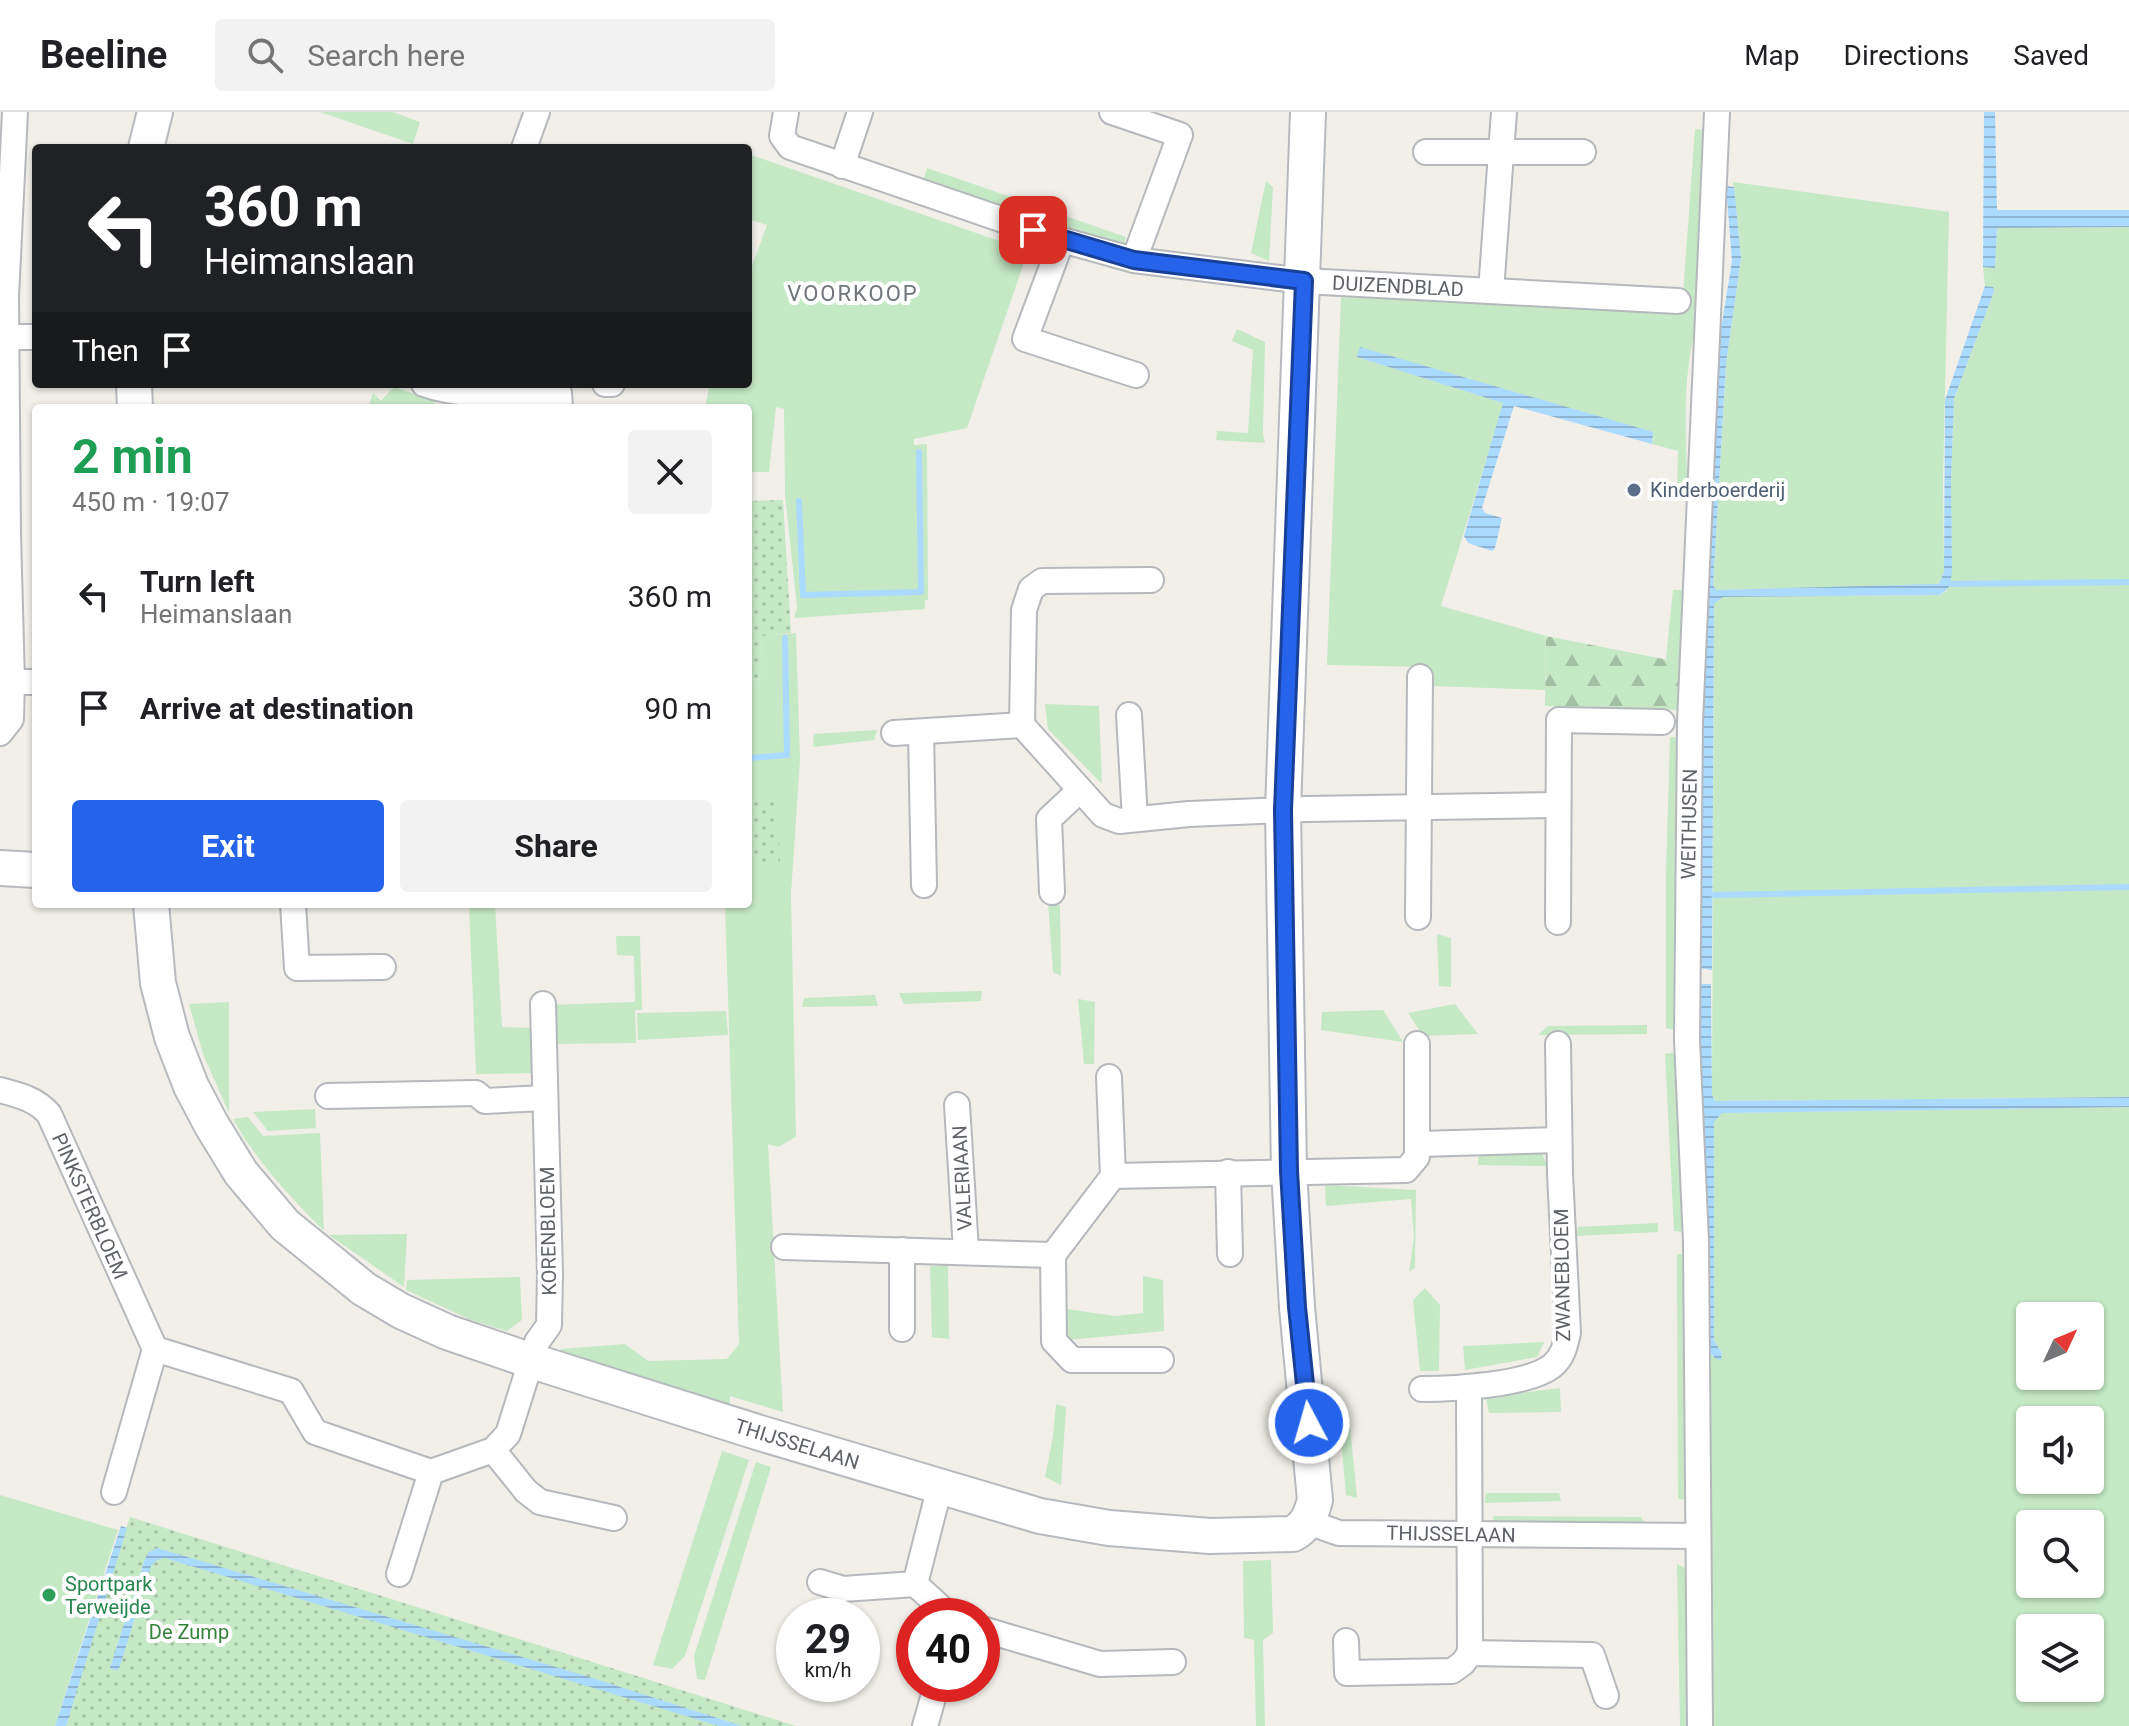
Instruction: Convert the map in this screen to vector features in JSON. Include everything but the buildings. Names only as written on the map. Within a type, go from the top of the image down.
[{"type":"street","points":[[0,733],[6,730],[24,682],[4,535],[7,337],[3,297],[15,112]]},
{"type":"street","points":[[147,144],[155,112]]},
{"type":"street","points":[[525,144],[537,112]]},
{"type":"street","name":"DUIZENDBLAD","points":[[786,112],[782,136],[790,147],[1062,240],[1134,260],[1304,281],[1678,301]]},
{"type":"street","points":[[842,166],[860,112]]},
{"type":"street","points":[[1112,112],[1180,135],[1134,260]]},
{"type":"street","points":[[1308,112],[1283,810],[1289,1171],[1297,1307],[1315,1500],[1308,1522]]},
{"type":"street","name":"DUIZENDBLAD","points":[[1491,291],[1504,112]]},
{"type":"street","name":"WEITHUSEN","points":[[1700,1726],[1696,1242],[1687,1040],[1690,722],[1717,112]]},
{"type":"street","points":[[1426,152],[1583,152]]},
{"type":"street","points":[[1062,240],[1025,339],[1136,375]]},
{"type":"street","points":[[7,337],[32,337]]},
{"type":"street","points":[[434,388],[470,393],[561,395]]},
{"type":"street","points":[[1151,580],[1042,581],[1031,589],[1024,610],[1022,725],[1103,815],[1119,821],[1283,810],[1558,805]]},
{"type":"street","points":[[1418,917],[1420,677]]},
{"type":"street","points":[[1129,715],[1135,819]]},
{"type":"street","points":[[1558,922],[1559,720],[1662,722]]},
{"type":"street","points":[[894,733],[1022,725]]},
{"type":"street","points":[[921,733],[924,885]]},
{"type":"street","points":[[1052,892],[1049,819],[1080,790]]},
{"type":"street","points":[[0,868],[32,870]]},
{"type":"street","name":"THIJSSELAAN","points":[[151,908],[158,983],[172,1037],[191,1086],[241,1173],[285,1225],[364,1289],[447,1332],[532,1361],[1040,1516],[1109,1528],[1210,1536],[1293,1534],[1308,1522],[1339,1533],[1698,1536]]},
{"type":"street","points":[[293,908],[297,968],[383,967]]},
{"type":"street","name":"KORENBLOEM","points":[[532,1361],[537,1342],[549,1325],[543,1004]]},
{"type":"street","points":[[1113,1176],[1406,1170],[1417,1157],[1417,1044]]},
{"type":"street","name":"ZWANEBLOEM","points":[[1422,1389],[1469,1388],[1521,1378],[1551,1368],[1563,1353],[1568,1333],[1558,1044]]},
{"type":"street","points":[[1109,1077],[1113,1176],[1053,1255],[1054,1341],[1072,1360],[1161,1360]]},
{"type":"street","name":"PINKSTERBLOEM","points":[[0,1090],[29,1098],[49,1114],[155,1349]]},
{"type":"street","points":[[328,1096],[476,1093],[485,1101],[545,1098]]},
{"type":"street","name":"VALERIAAN","points":[[957,1105],[966,1251]]},
{"type":"street","points":[[1418,1144],[1559,1140]]},
{"type":"street","points":[[1228,1172],[1230,1254]]},
{"type":"street","name":"VALERIAAN","points":[[784,1247],[1053,1255]]},
{"type":"street","points":[[902,1250],[902,1329]]},
{"type":"street","points":[[114,1492],[155,1349],[291,1391],[315,1432],[431,1472],[493,1450],[508,1434],[532,1361]]},
{"type":"street","points":[[1346,1641],[1347,1673],[1452,1671],[1470,1653],[1469,1388]]},
{"type":"street","points":[[493,1450],[526,1491],[540,1502],[614,1518]]},
{"type":"street","points":[[399,1574],[431,1472]]},
{"type":"street","points":[[915,1584],[940,1486]]},
{"type":"street","points":[[820,1582],[843,1589],[915,1584],[930,1598]]},
{"type":"street","points":[[1000,1634],[1100,1664],[1173,1662]]},
{"type":"street","points":[[1470,1653],[1599,1649],[1606,1696]]},
{"type":"street","points":[[925,1726],[932,1702]]},
{"type":"green space","points":[[320,112],[393,112],[420,122],[413,144]]},
{"type":"green space","points":[[1695,129],[1709,130],[1701,312],[1687,379],[1688,496],[1677,495],[1678,451],[1652,444],[1653,432],[1357,357],[1504,403],[1441,606],[1546,636],[1545,690],[1430,686],[1430,667],[1327,665],[1341,297],[1682,309]]},
{"type":"green space","points":[[752,155],[1028,251],[967,428],[914,439],[914,445],[927,444],[928,600],[925,600],[925,609],[794,618],[797,607],[785,494],[784,409],[776,407],[769,472],[752,472],[752,404],[706,404],[709,388],[752,388],[752,266],[767,225],[752,220]]},
{"type":"green space","points":[[927,168],[1126,237],[1124,247],[923,183]]},
{"type":"green space","points":[[1266,181],[1273,187],[1269,261],[1251,253]]},
{"type":"green space","points":[[1733,182],[1949,212],[1944,572],[1939,585],[1717,590],[1713,586],[1726,364],[1741,258]]},
{"type":"green space","points":[[2129,227],[2129,1097],[1715,1101],[1712,1095],[1714,604],[1723,597],[1939,595],[1947,591],[1954,399],[1994,291],[1992,287],[1985,286],[1983,267],[1995,267],[1997,228]]},
{"type":"green space","points":[[1237,329],[1265,342],[1265,443],[1216,440],[1217,431],[1248,433],[1253,350],[1232,341]]},
{"type":"green space","points":[[393,388],[397,388],[435,401],[435,404],[369,404],[373,393],[381,401]]},
{"type":"green space","points":[[783,500],[791,633],[761,636],[763,679],[752,680],[752,501]]},
{"type":"green space","points":[[1673,590],[1684,590],[1679,662],[1666,659]]},
{"type":"green space","points":[[796,633],[800,760],[791,894],[796,1137],[778,1147],[768,1144],[783,1412],[730,1396],[730,1409],[559,1355],[561,1349],[625,1344],[648,1361],[727,1359],[739,1344],[725,908],[752,908],[752,680],[763,679],[761,636]]},
{"type":"green space","points":[[1546,636],[1679,662],[1680,710],[1545,706]]},
{"type":"green space","points":[[1045,704],[1099,706],[1102,784],[1048,729]]},
{"type":"green space","points":[[877,730],[874,740],[813,747],[814,734]]},
{"type":"green space","points":[[1670,737],[1682,737],[1677,1031],[1666,1028]]},
{"type":"green space","points":[[777,799],[780,861],[752,863],[752,801]]},
{"type":"green space","points":[[1048,903],[1060,905],[1061,976],[1053,972]]},
{"type":"green space","points":[[469,908],[495,908],[502,1027],[534,1028],[535,1073],[476,1074]]},
{"type":"green space","points":[[1437,934],[1451,938],[1451,987],[1439,986]]},
{"type":"green space","points":[[616,936],[640,936],[642,1010],[635,1010],[636,1043],[553,1044],[548,1005],[635,1002],[634,956],[617,955]]},
{"type":"green space","points":[[982,991],[981,1001],[904,1004],[899,993]]},
{"type":"green space","points":[[875,995],[878,1006],[802,1007],[804,998]]},
{"type":"green space","points":[[1078,999],[1095,1002],[1094,1064],[1084,1064]]},
{"type":"green space","points":[[229,1002],[229,1113],[203,1054],[189,1004]]},
{"type":"green space","points":[[1455,1004],[1478,1034],[1423,1036],[1408,1013]]},
{"type":"green space","points":[[1383,1010],[1403,1042],[1321,1030],[1322,1012]]},
{"type":"green space","points":[[726,1011],[728,1035],[638,1040],[637,1013]]},
{"type":"green space","points":[[1647,1025],[1647,1034],[1538,1035],[1548,1026]]},
{"type":"green space","points":[[1679,1052],[1685,1232],[1674,1231],[1665,1054]]},
{"type":"green space","points":[[2129,1107],[2129,1726],[1711,1726],[1710,1398],[1704,1347],[1715,1358],[1722,1353],[1714,1341],[1714,1121],[1721,1113]]},
{"type":"green space","points":[[315,1109],[316,1128],[268,1131],[253,1112]]},
{"type":"green space","points":[[248,1117],[263,1136],[320,1133],[324,1231],[275,1178],[233,1119]]},
{"type":"green space","points":[[1540,1148],[1547,1166],[1478,1165],[1479,1150]]},
{"type":"green space","points":[[1325,1185],[1416,1190],[1415,1268],[1409,1272],[1414,1237],[1411,1199],[1326,1206]]},
{"type":"green space","points":[[1658,1223],[1658,1232],[1576,1236],[1578,1227]]},
{"type":"green space","points":[[407,1234],[404,1287],[329,1235]]},
{"type":"green space","points":[[1677,1254],[1690,1254],[1691,1500],[1678,1499]]},
{"type":"green space","points":[[948,1265],[949,1339],[932,1337],[930,1266]]},
{"type":"green space","points":[[1143,1276],[1163,1280],[1164,1331],[1067,1340],[1067,1309],[1115,1316],[1143,1313]]},
{"type":"green space","points":[[520,1277],[522,1320],[507,1331],[471,1320],[406,1290],[407,1280]]},
{"type":"green space","points":[[1425,1288],[1440,1305],[1439,1371],[1420,1371],[1413,1300]]},
{"type":"green space","points":[[1544,1342],[1537,1357],[1465,1370],[1463,1346]]},
{"type":"green space","points":[[1560,1388],[1561,1412],[1489,1413],[1486,1397]]},
{"type":"green space","points":[[1056,1404],[1066,1407],[1061,1485],[1045,1477]]},
{"type":"green space","points":[[1340,1426],[1350,1426],[1357,1498],[1346,1495]]},
{"type":"green space","points":[[722,1451],[749,1460],[685,1656],[672,1669],[653,1665]]},
{"type":"green space","points":[[756,1462],[771,1467],[705,1680],[697,1679],[694,1656]]},
{"type":"green space","points":[[1486,1493],[1559,1493],[1561,1501],[1485,1503]]},
{"type":"green space","name":"Sportpark Terweijde","points":[[0,1495],[118,1530],[55,1726],[0,1726]]},
{"type":"green space","points":[[1493,1516],[1641,1517],[1647,1527],[1495,1526]]},
{"type":"green space","name":"De Zump","points":[[130,1517],[796,1726],[60,1726]]},
{"type":"green space","points":[[1271,1560],[1273,1633],[1263,1640],[1265,1726],[1256,1726],[1254,1640],[1244,1638],[1243,1561]]},
{"type":"green space","points":[[1677,1564],[1687,1569],[1690,1726],[1680,1726]]},
{"type":"water","points":[[1984,112],[1995,112],[1997,210],[2129,210],[2129,227],[1997,228],[1995,268],[1983,267]]},
{"type":"water","points":[[1726,186],[1734,187],[1741,258],[1726,364],[1713,586],[1717,590],[1939,584],[1944,572],[1945,400],[1985,286],[1993,287],[1994,291],[1954,399],[1952,570],[1948,588],[1939,595],[1723,597],[1714,604],[1712,970],[1699,968],[1705,536],[1721,329],[1732,261]]},
{"type":"water","points":[[1360,347],[1653,432],[1652,444],[1514,406],[1482,508],[1485,513],[1502,518],[1492,551],[1468,543],[1464,536],[1503,403],[1357,357]]},
{"type":"water","points":[[1699,984],[1711,984],[1712,1095],[1715,1101],[2129,1097],[2129,1107],[1722,1113],[1714,1122],[1714,1341],[1722,1353],[1721,1360],[1704,1347]]},
{"type":"water","points":[[121,1526],[127,1528],[66,1726],[55,1726]]},
{"type":"water","points":[[157,1548],[742,1726],[719,1726],[165,1558],[151,1566],[119,1669],[110,1668],[145,1559],[149,1552]]},
{"type":"waterway","points":[[799,501],[803,595],[921,592],[919,452]]},
{"type":"waterway","points":[[1951,584],[2129,582]]},
{"type":"waterway","points":[[752,758],[787,755],[785,638]]},
{"type":"waterway","points":[[1714,895],[2129,887]]},
{"type":"place","name":"Kinderboerderij","points":[[1634,490]]},
{"type":"place","name":"Sportpark Terweijde","points":[[49,1595]]},
{"type":"district","name":"VOORKOOP","points":[[853,293]]},
{"type":"route","points":[[1033,230],[1134,260],[1304,281],[1283,810],[1289,1171],[1297,1307],[1309,1423]]}]
